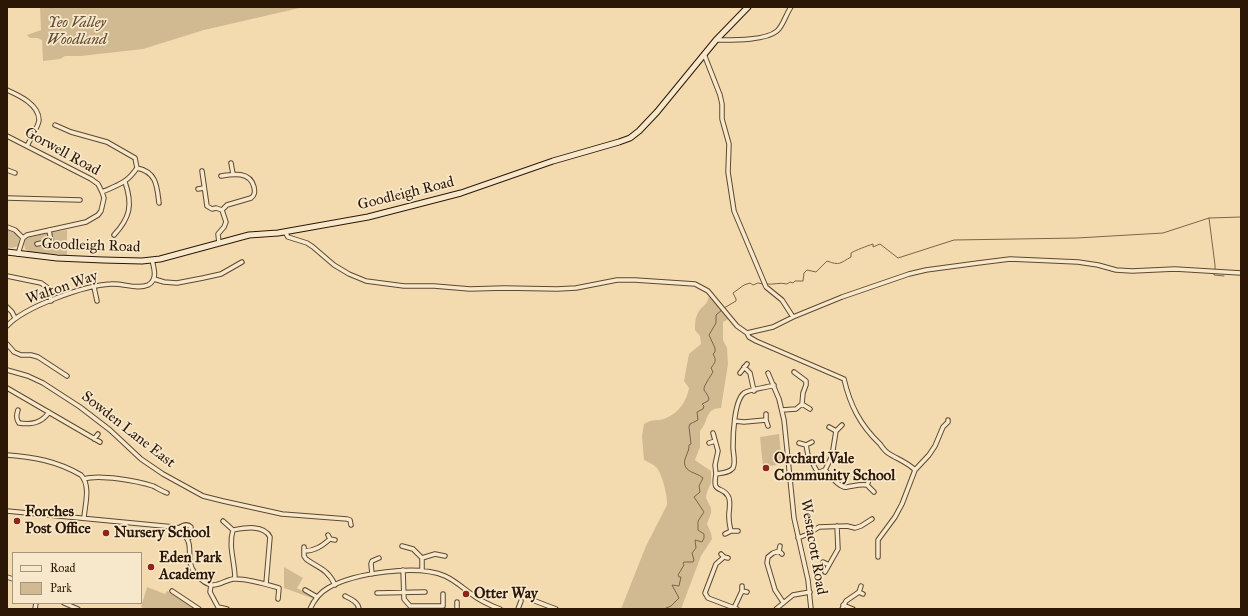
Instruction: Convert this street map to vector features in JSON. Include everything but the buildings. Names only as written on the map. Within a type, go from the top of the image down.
[{"type":"street","name":"Goodleigh Road","points":[[7,252],[103,260],[142,261],[160,259],[249,235],[285,232],[368,217],[454,195],[553,161],[619,142],[630,138],[639,131],[657,112],[716,40],[748,7]]},
{"type":"street","points":[[716,40],[738,40],[770,35],[778,30],[791,7]]},
{"type":"street","points":[[704,54],[722,104],[722,119],[729,144],[728,172],[734,211],[764,284],[782,300],[792,317]]},
{"type":"street","points":[[7,90],[28,102],[34,108],[38,116],[38,124],[27,146]]},
{"type":"street","points":[[55,125],[70,132],[106,142],[135,158],[137,168],[126,182],[102,192]]},
{"type":"street","name":"Gorwell Road","points":[[7,136],[91,179],[98,184],[104,198],[101,211],[93,219],[27,235],[23,238]]},
{"type":"street","points":[[231,163],[232,174]]},
{"type":"street","points":[[137,168],[143,169],[152,175],[156,183],[159,204]]},
{"type":"street","points":[[7,170],[15,174]]},
{"type":"street","points":[[202,172],[207,206],[212,209],[216,208],[222,210]]},
{"type":"street","points":[[221,176],[240,174],[251,180],[254,184],[255,194],[252,198],[228,205],[222,210]]},
{"type":"street","points":[[114,235],[122,226],[128,213],[130,197],[126,182]]},
{"type":"street","points":[[198,188],[204,188]]},
{"type":"street","points":[[7,198],[80,200]]},
{"type":"street","points":[[219,243],[218,234],[226,222],[222,210]]},
{"type":"street","points":[[7,226],[15,230],[23,238],[18,254]]},
{"type":"street","points":[[37,244],[51,241],[49,230]]},
{"type":"street","points":[[285,232],[288,237],[307,243],[345,272],[366,281],[404,286],[434,286],[470,289],[504,288],[556,290],[576,288],[617,280],[695,284],[708,291],[737,326],[747,333],[749,337],[844,379],[850,401],[859,419],[870,435],[887,453],[905,462],[915,470]]},
{"type":"street","points":[[747,333],[773,327],[792,317],[909,274],[934,269],[1010,259],[1078,262],[1116,270],[1132,271],[1175,269],[1241,273]]},
{"type":"street","points":[[152,260],[155,272],[154,279],[164,282],[177,283],[221,274],[242,262]]},
{"type":"street","points":[[7,276],[41,283],[48,288],[51,301]]},
{"type":"street","name":"Walton Way","points":[[7,326],[14,318],[51,301],[94,287],[112,284],[145,286],[154,279]]},
{"type":"street","points":[[94,287],[97,301]]},
{"type":"street","points":[[7,307],[12,312],[14,318]]},
{"type":"street","points":[[7,344],[14,352],[22,355],[31,354],[38,357],[67,376]]},
{"type":"street","points":[[740,373],[745,366],[750,373],[754,390]]},
{"type":"street","name":"Sowden Lane East","points":[[7,370],[28,376],[43,383],[98,421],[141,459],[163,474],[203,496],[282,514],[347,519],[350,520],[351,525]]},
{"type":"street","points":[[794,372],[806,381],[802,404]]},
{"type":"street","name":"Westacott Road","points":[[768,373],[774,385],[782,410],[794,518],[810,592],[811,609]]},
{"type":"street","points":[[716,474],[730,471],[734,464],[733,444],[735,421],[738,404],[742,395],[747,392],[774,385]]},
{"type":"street","points":[[7,388],[100,442]]},
{"type":"street","points":[[802,404],[810,409]]},
{"type":"street","points":[[782,410],[796,408],[802,404]]},
{"type":"street","points":[[18,410],[16,415],[17,420],[19,423],[24,424],[32,424],[41,421],[45,419],[49,412]]},
{"type":"street","points":[[766,414],[768,426]]},
{"type":"street","points":[[735,421],[744,422],[766,420]]},
{"type":"street","points":[[878,557],[878,540],[895,517],[902,504],[915,470],[935,446],[943,427],[948,420]]},
{"type":"street","points":[[790,478],[809,476],[825,470],[832,456],[836,431],[842,425]]},
{"type":"street","points":[[829,427],[836,431]]},
{"type":"street","points":[[713,433],[718,451],[715,465],[715,482],[717,489],[726,493],[730,499],[728,520],[731,531]]},
{"type":"street","points":[[94,439],[98,434]]},
{"type":"street","points":[[709,443],[715,441]]},
{"type":"street","points":[[799,443],[806,445],[812,442]]},
{"type":"street","points":[[806,445],[808,455],[818,473]]},
{"type":"street","points":[[7,455],[40,458],[52,461],[74,471],[84,479],[87,485],[84,518]]},
{"type":"street","points":[[825,470],[841,486],[848,488],[857,484],[867,485],[874,492]]},
{"type":"street","points":[[84,479],[94,476],[141,483],[167,493]]},
{"type":"street","points":[[867,485],[870,478]]},
{"type":"street","points":[[7,511],[179,528],[189,543],[189,556],[192,568],[206,583],[214,585],[226,580],[235,579],[266,584],[279,588],[278,599]]},
{"type":"street","points":[[798,538],[819,527],[847,526],[855,528],[872,519]]},
{"type":"street","points":[[223,521],[233,530]]},
{"type":"street","points":[[866,523],[869,528]]},
{"type":"street","points":[[179,528],[187,524],[191,527],[190,537],[187,539]]},
{"type":"street","points":[[825,572],[838,549],[837,526]]},
{"type":"street","points":[[233,530],[250,527],[268,534],[270,541],[266,584]]},
{"type":"street","points":[[233,530],[231,547],[235,568],[235,579]]},
{"type":"street","points":[[725,534],[731,531],[738,531]]},
{"type":"street","points":[[328,535],[330,539]]},
{"type":"street","points":[[304,551],[314,550],[330,539],[335,540]]},
{"type":"street","points":[[304,546],[306,559],[327,572],[331,576],[335,585]]},
{"type":"street","points":[[402,546],[413,549],[422,558],[422,570]]},
{"type":"street","points":[[779,551],[780,546]]},
{"type":"street","points":[[779,551],[768,557],[767,563],[775,590],[783,602]]},
{"type":"street","points":[[779,551],[782,554]]},
{"type":"street","points":[[422,558],[435,554],[445,556]]},
{"type":"street","points":[[724,556],[716,564],[706,593],[708,598],[736,608],[742,591],[742,586]]},
{"type":"street","points":[[372,574],[372,561],[379,558]]},
{"type":"street","points":[[823,562],[829,565]]},
{"type":"street","points":[[403,570],[404,599],[409,607],[443,606],[443,594]]},
{"type":"street","points":[[310,609],[317,597],[328,588],[335,585],[372,574],[403,570],[422,570],[451,578],[492,608],[500,609]]},
{"type":"street","points":[[211,585],[210,592],[217,608],[227,609]]},
{"type":"street","points":[[853,609],[843,607],[846,601],[861,593],[861,586]]},
{"type":"street","points":[[305,590],[317,597]]},
{"type":"street","points":[[172,591],[199,609]]},
{"type":"street","points":[[742,591],[747,592]]},
{"type":"street","points":[[377,592],[425,592]]},
{"type":"street","points":[[776,609],[783,602],[793,596],[810,592]]},
{"type":"street","points":[[345,596],[358,605],[358,609]]},
{"type":"street","points":[[518,609],[521,601]]},
{"type":"street","points":[[535,601],[556,609]]},
{"type":"street","points":[[457,602],[457,609]]},
{"type":"street","points":[[66,604],[78,609]]},
{"type":"green space","name":"Yeo Valley Woodland","points":[[40,7],[304,7],[204,30],[143,49],[81,56],[65,56],[60,59],[43,61],[42,40],[30,38],[27,35],[41,30]]},
{"type":"green space","points":[[7,228],[19,238],[18,246],[12,248],[7,247]]},
{"type":"green space","points":[[67,230],[67,255],[30,252],[25,249],[24,242],[27,238]]},
{"type":"green space","points":[[709,295],[729,319],[723,322],[723,340],[727,348],[728,364],[721,408],[712,410],[700,431],[700,447],[695,460],[711,471],[711,483],[706,498],[711,508],[711,513],[707,524],[712,539],[701,556],[681,609],[621,609],[646,546],[667,505],[664,485],[658,470],[656,467],[644,460],[642,436],[644,424],[671,416],[682,406],[689,388],[684,381],[689,354],[701,344],[700,336],[695,330],[696,318],[699,311],[706,303]]},
{"type":"green space","points":[[779,434],[782,464],[763,467],[760,437]]},
{"type":"green space","points":[[284,567],[303,578],[297,588],[313,597],[312,598],[284,588]]},
{"type":"green space","points":[[147,587],[165,594],[167,591],[196,609],[146,609],[141,607]]},
{"type":"waterway","points":[[766,284],[787,284],[795,281],[803,281],[804,273],[807,270],[816,272],[827,261],[840,263],[851,257],[851,253],[873,244],[873,247],[880,244],[898,258],[954,240],[1077,238],[1163,233],[1209,218],[1241,217]]},
{"type":"waterway","points":[[1209,218],[1215,270]]},
{"type":"waterway","points":[[1214,273],[1214,275],[1224,276]]},
{"type":"waterway","points":[[724,308],[736,301],[733,293],[744,285],[750,283],[753,285],[758,283],[763,284]]},
{"type":"waterway","points":[[664,609],[671,606],[679,598],[672,585],[679,586],[681,577],[678,575],[684,565],[683,563],[693,562],[694,560],[692,553],[696,548],[695,540],[702,542],[704,538],[704,534],[698,530],[698,521],[704,512],[694,497],[700,492],[699,486],[703,478],[687,469],[684,463],[689,445],[691,444],[690,424],[698,420],[697,412],[703,409],[704,406],[702,404],[709,399],[704,388],[713,372],[711,368],[715,360],[713,354],[715,352],[715,348],[709,335],[716,323],[716,315],[722,310]]},
{"type":"place","name":"Orchard Vale Community School","points":[[766,468]]},
{"type":"place","name":"Forches Post Office","points":[[17,521]]},
{"type":"place","name":"Nursery School","points":[[106,533]]},
{"type":"place","name":"Eden Park Academy","points":[[151,567]]},
{"type":"place","name":"Otter Way","points":[[466,594]]}]
